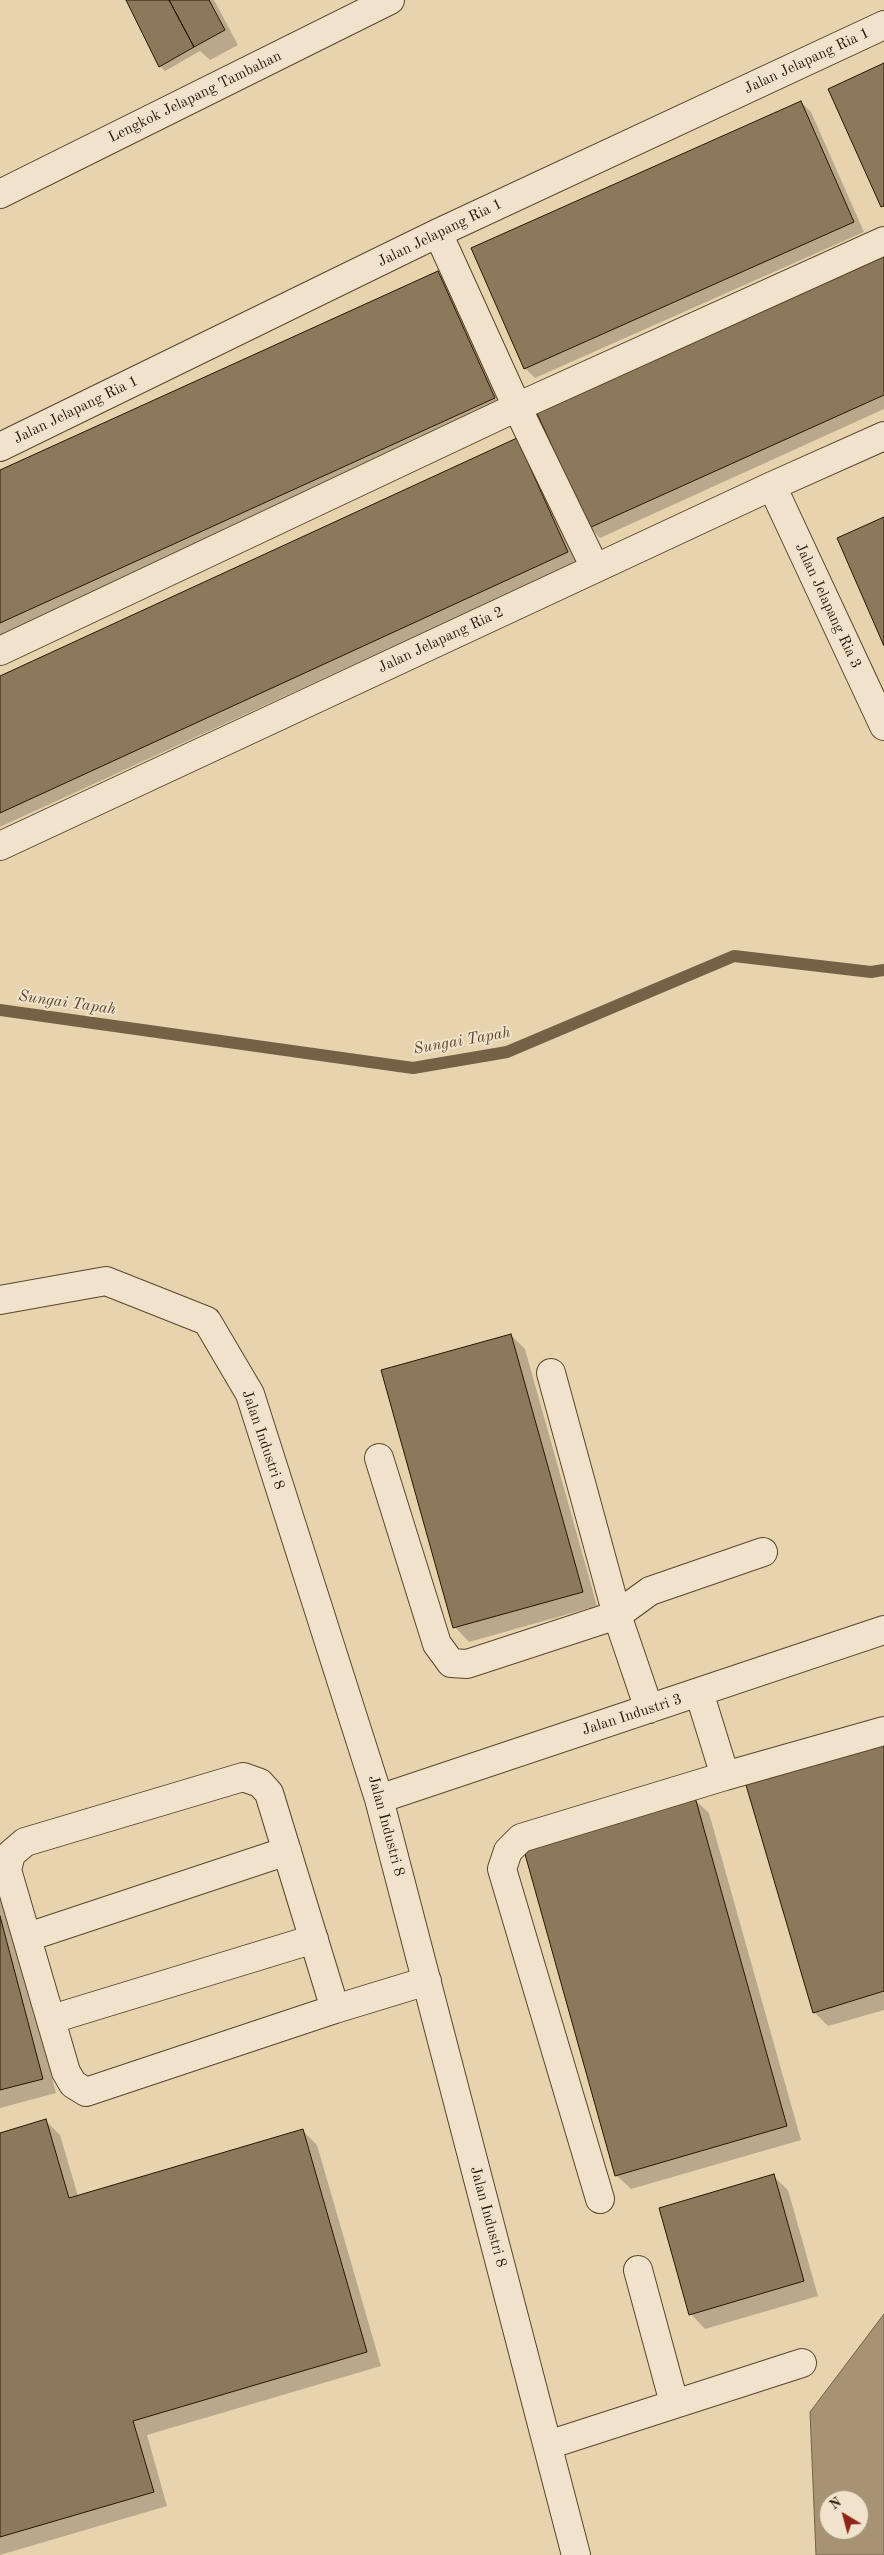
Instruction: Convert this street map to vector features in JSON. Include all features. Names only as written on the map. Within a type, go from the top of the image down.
[{"type":"street","name":"Lengkok Jelapang Tambahan","points":[[0,194],[390,0]]},
{"type":"street","name":"Jalan Jelapang Ria 1","points":[[0,447],[438,233],[884,25]]},
{"type":"street","points":[[438,233],[517,407],[595,568]]},
{"type":"street","points":[[0,651],[517,407],[884,242]]},
{"type":"street","name":"Jalan Jelapang Ria 2","points":[[0,846],[595,568],[884,436]]},
{"type":"street","name":"Jalan Jelapang Ria 3","points":[[772,486],[884,726]]},
{"type":"street","name":"Jalan Industri 8","points":[[0,1300],[106,1281],[207,1321],[250,1394],[380,1799],[576,2555]]},
{"type":"street","points":[[551,1373],[617,1615],[649,1709]]},
{"type":"street","points":[[379,1458],[437,1644],[451,1663],[467,1664],[617,1615],[650,1591],[764,1552]]},
{"type":"street","name":"Jalan Industri 3","points":[[380,1799],[884,1630]]},
{"type":"street","points":[[699,1692],[724,1776]]},
{"type":"street","points":[[600,2199],[502,1869],[508,1851],[521,1838],[724,1776],[884,1731]]},
{"type":"street","points":[[335,2009],[269,1793],[260,1783],[243,1777],[25,1842],[12,1854],[7,1870],[66,2072],[73,2084],[86,2092],[335,2009],[427,1981]]},
{"type":"street","points":[[28,1937],[287,1851]]},
{"type":"street","points":[[52,2019],[314,1938]]},
{"type":"street","points":[[638,2270],[674,2402]]},
{"type":"street","points":[[548,2445],[674,2402],[802,2363]]},
{"type":"shaded area","points":[[884,2314],[884,2555],[816,2555],[810,2412]]},
{"type":"building","points":[[126,0],[169,0],[194,47],[159,67]]},
{"type":"building","points":[[169,0],[209,0],[225,30],[194,47]]},
{"type":"building","points":[[884,63],[884,206],[881,207],[828,89]]},
{"type":"building","points":[[801,101],[854,222],[524,369],[471,248]]},
{"type":"building","points":[[884,254],[884,395],[589,528],[536,411]]},
{"type":"building","points":[[438,271],[495,398],[0,623],[0,470]]},
{"type":"building","points":[[517,438],[568,552],[0,813],[0,676]]},
{"type":"building","points":[[884,517],[884,646],[837,538]]},
{"type":"building","points":[[511,1334],[583,1592],[453,1628],[381,1370]]},
{"type":"building","points":[[884,1744],[884,1991],[813,2013],[746,1785]]},
{"type":"building","points":[[695,1797],[787,2126],[615,2176],[523,1847]]},
{"type":"building","points":[[0,1916],[43,2079],[0,2090]]},
{"type":"building","points":[[46,2119],[69,2198],[303,2129],[367,2352],[133,2421],[154,2492],[0,2537],[0,2133]]},
{"type":"building","points":[[774,2174],[804,2281],[689,2315],[659,2208]]},
{"type":"waterway","name":"Sungai Tapah","points":[[0,1010],[413,1068],[507,1052],[734,956],[871,972],[884,970]]}]
